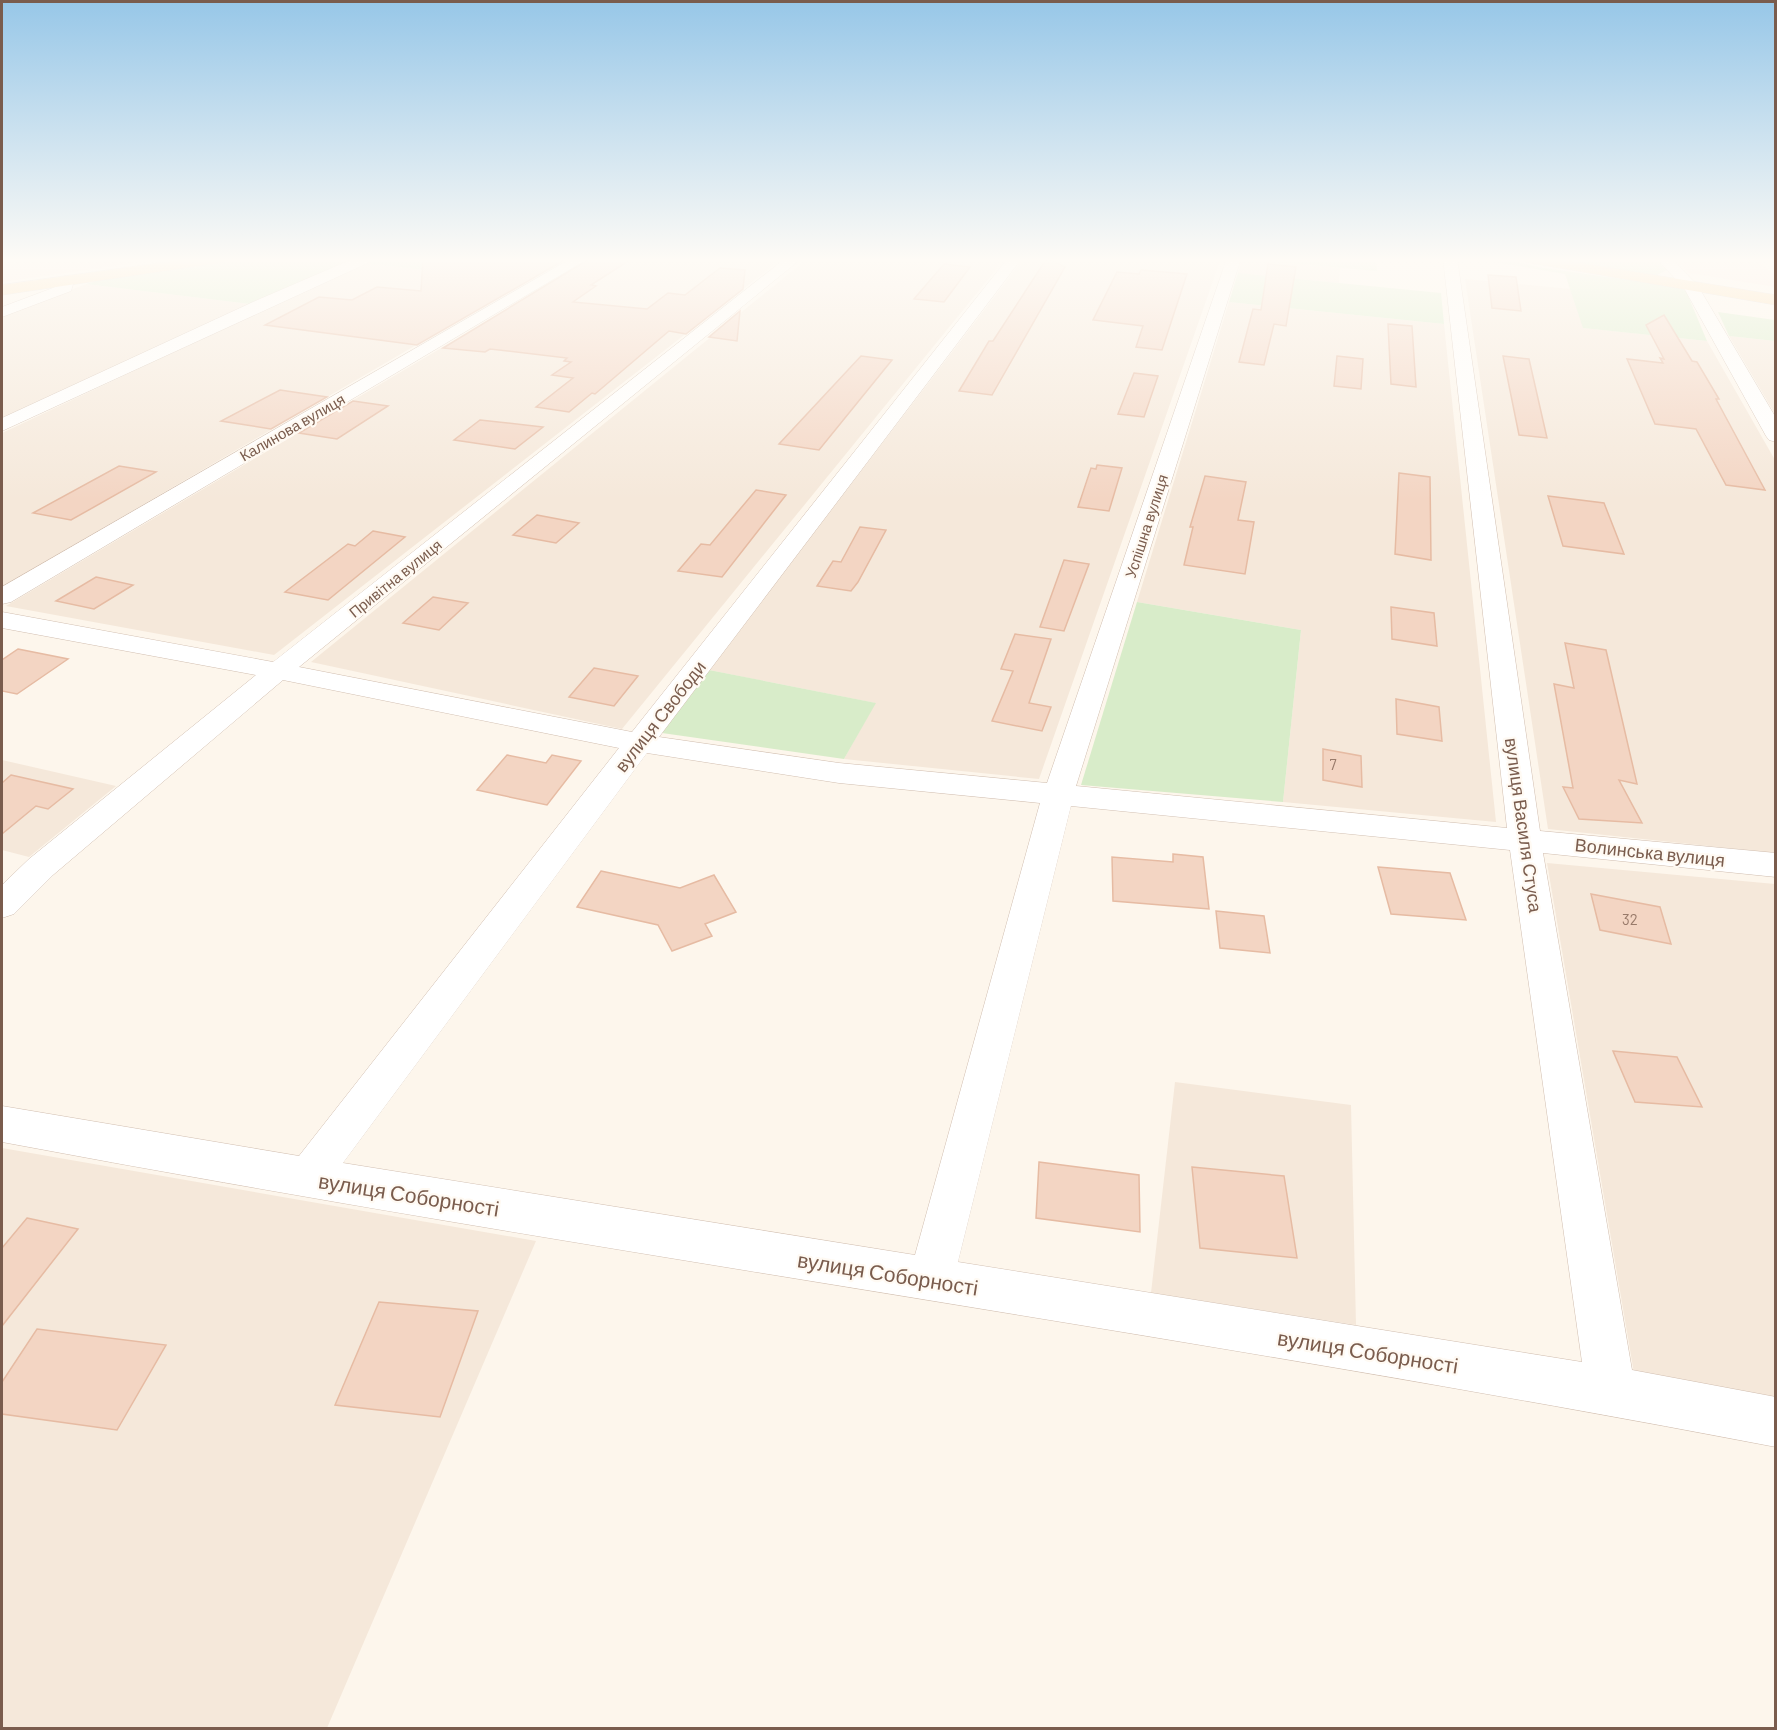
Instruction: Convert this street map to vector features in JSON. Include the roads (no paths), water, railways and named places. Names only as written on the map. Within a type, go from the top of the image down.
[{"type":"street","points":[[2,425],[186,339]]},
{"type":"street","name":"Калинова вулиця","points":[[2,597],[444,339]]},
{"type":"street","name":"Привітна вулиця","points":[[2,905],[41,867],[278,671],[694,339]]},
{"type":"street","name":"вулиця Свободи","points":[[308,1177],[639,743],[952,339]]},
{"type":"street","name":"Успішна вулиця","points":[[931,1280],[1058,795],[1208,339]]},
{"type":"street","name":"вулиця Василя Стуса","points":[[1460,339],[1525,840],[1611,1391]]},
{"type":"street","points":[[1720,339],[1776,436]]},
{"type":"street","name":"Волинська вулиця","points":[[2,620],[278,671],[639,743],[839,772],[1776,864]]},
{"type":"street","name":"вулиця Соборності","points":[[2,1124],[308,1177],[1611,1391],[1776,1422]]}]
